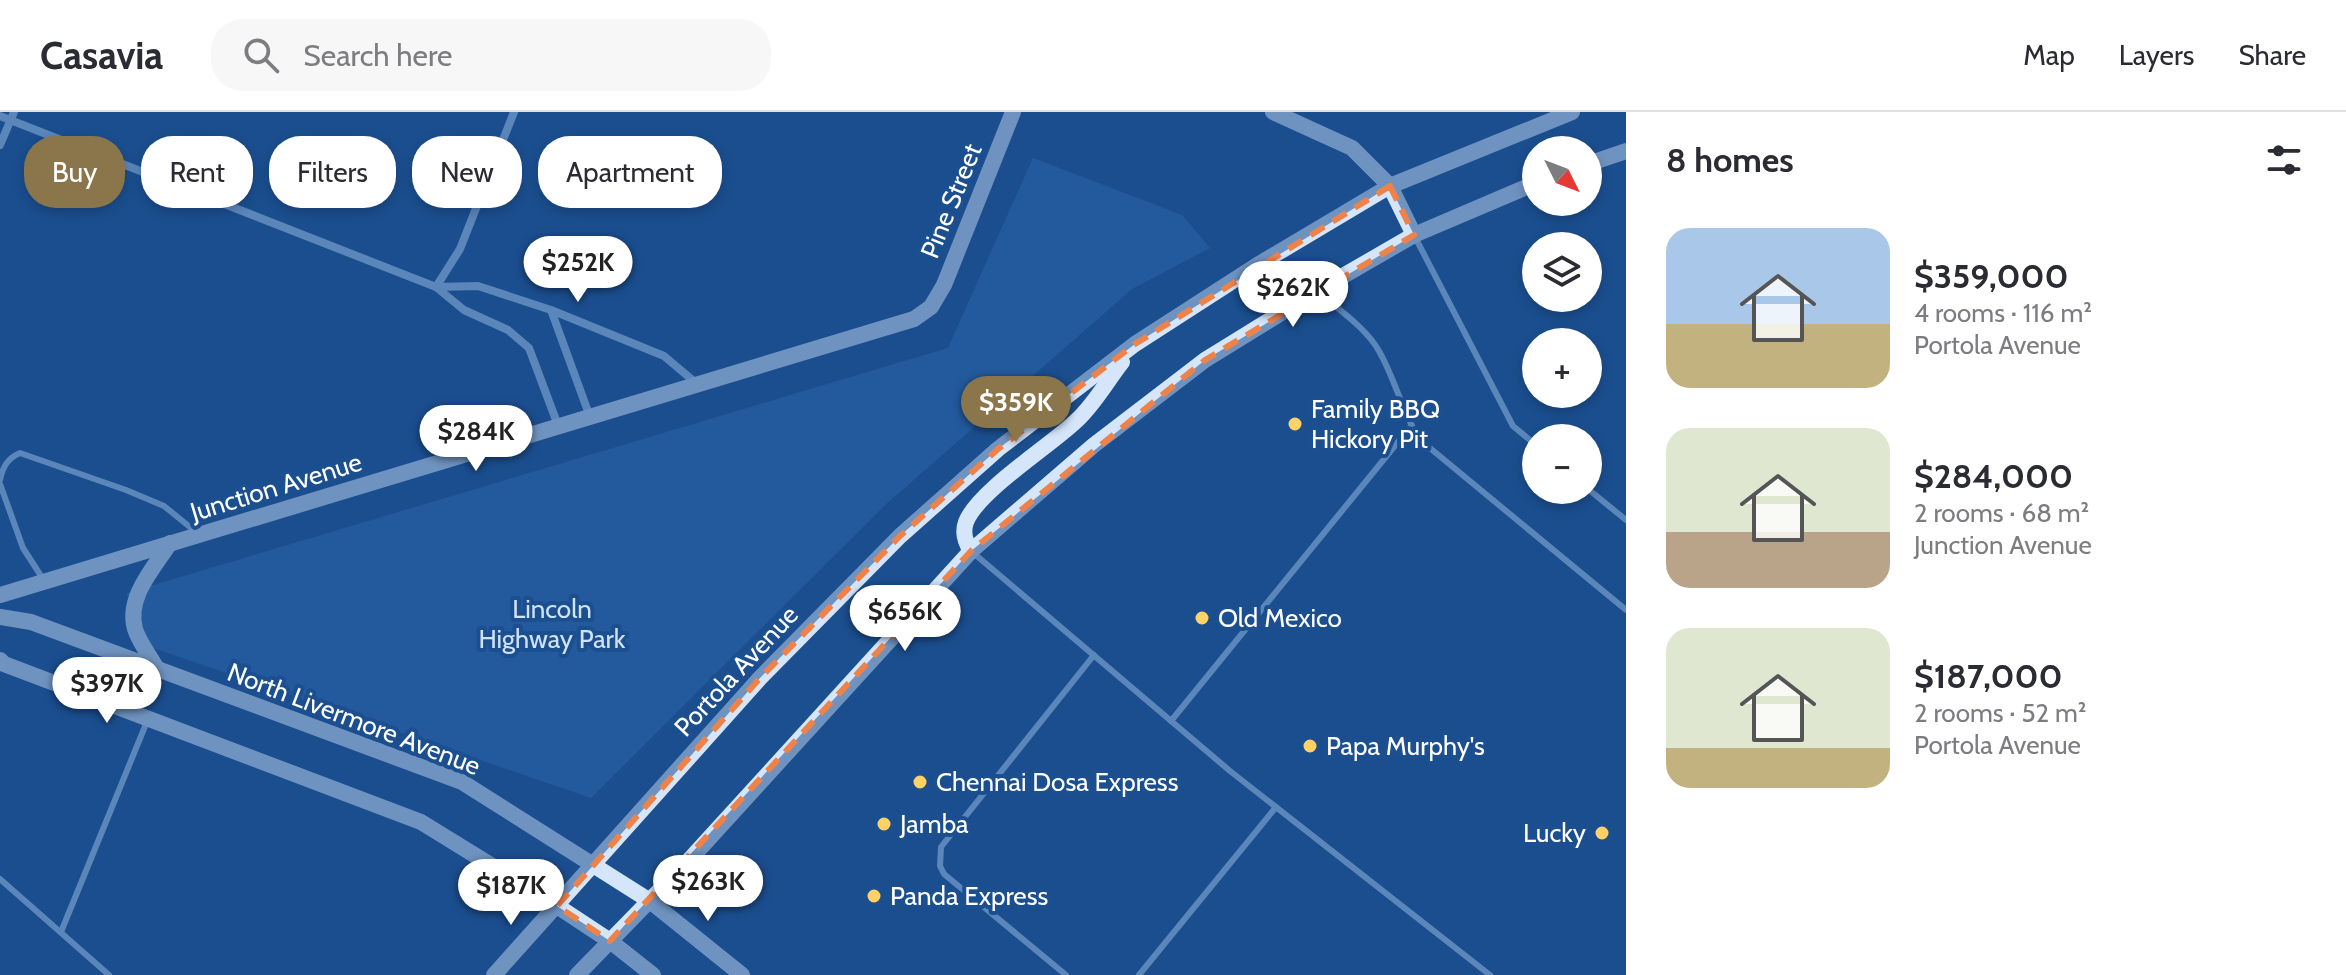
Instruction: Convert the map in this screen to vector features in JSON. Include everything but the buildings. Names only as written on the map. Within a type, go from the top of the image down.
[{"type":"main road","name":"Pine Street","points":[[931,307],[944,285],[1013,112]]},
{"type":"main road","points":[[1273,112],[1352,148],[1390,186],[1414,235]]},
{"type":"main road","name":"Portola Avenue","points":[[494,975],[760,678],[900,536],[998,449],[1135,344],[1259,264],[1390,186],[1572,112]]},
{"type":"main road","points":[[1602,159],[1626,151]]},
{"type":"main road","points":[[577,975],[650,901],[971,551],[1094,445],[1205,360],[1317,291],[1414,235],[1522,189]]},
{"type":"main road","name":"Junction Avenue","points":[[0,595],[914,319],[931,307]]},
{"type":"main road","points":[[971,551],[964,533],[972,512],[1020,466],[1078,420],[1135,344]]},
{"type":"main road","points":[[157,669],[136,630],[133,611],[137,594],[170,543]]},
{"type":"main road","name":"North Livermore Avenue","points":[[0,617],[31,622],[462,782],[650,901],[742,975]]},
{"type":"main road","points":[[0,660],[421,822],[557,906],[610,941],[653,975]]},
{"type":"street","points":[[436,287],[460,249],[514,112]]},
{"type":"street","points":[[0,116],[12,116],[436,287],[464,310],[508,330],[529,348],[559,428]]},
{"type":"street","points":[[0,145],[12,116]]},
{"type":"street","points":[[436,287],[478,286],[551,310],[664,356],[698,385]]},
{"type":"street","points":[[551,310],[590,417]]},
{"type":"lane","points":[[1414,235],[1513,426],[1522,433]]},
{"type":"lane","points":[[1317,291],[1365,333],[1379,350],[1419,439],[1626,610]]},
{"type":"lane","points":[[1171,721],[1411,426]]},
{"type":"lane","points":[[44,581],[23,548],[0,482],[2,470],[10,457],[20,453],[164,506],[199,534]]},
{"type":"lane","points":[[1602,500],[1626,520]]},
{"type":"lane","points":[[971,551],[1276,807],[1490,975]]},
{"type":"lane","points":[[1066,975],[944,874],[940,866],[941,847],[1094,655]]},
{"type":"lane","points":[[61,932],[148,719]]},
{"type":"lane","points":[[1139,975],[1276,807]]},
{"type":"lane","points":[[0,879],[109,975]]},
{"type":"highlighted area","points":[[1390,186],[1414,235],[1205,360],[971,551],[610,941],[557,906],[760,678],[900,536],[998,449],[1135,344]]},
{"type":"green space","name":"Lincoln Highway Park","points":[[1033,158],[1182,215],[1210,248],[1132,289],[885,505],[591,798],[136,642],[127,593],[948,348]]},
{"type":"place","name":"Family BBQ Hickory Pit","points":[[1295,424]]},
{"type":"place","name":"Old Mexico","points":[[1202,618]]},
{"type":"place","name":"Papa Murphy's","points":[[1310,746]]},
{"type":"place","name":"Chennai Dosa Express","points":[[920,782]]},
{"type":"place","name":"Jamba","points":[[884,824]]},
{"type":"place","name":"Lucky","points":[[1602,833]]},
{"type":"place","name":"Panda Express","points":[[874,896]]}]
